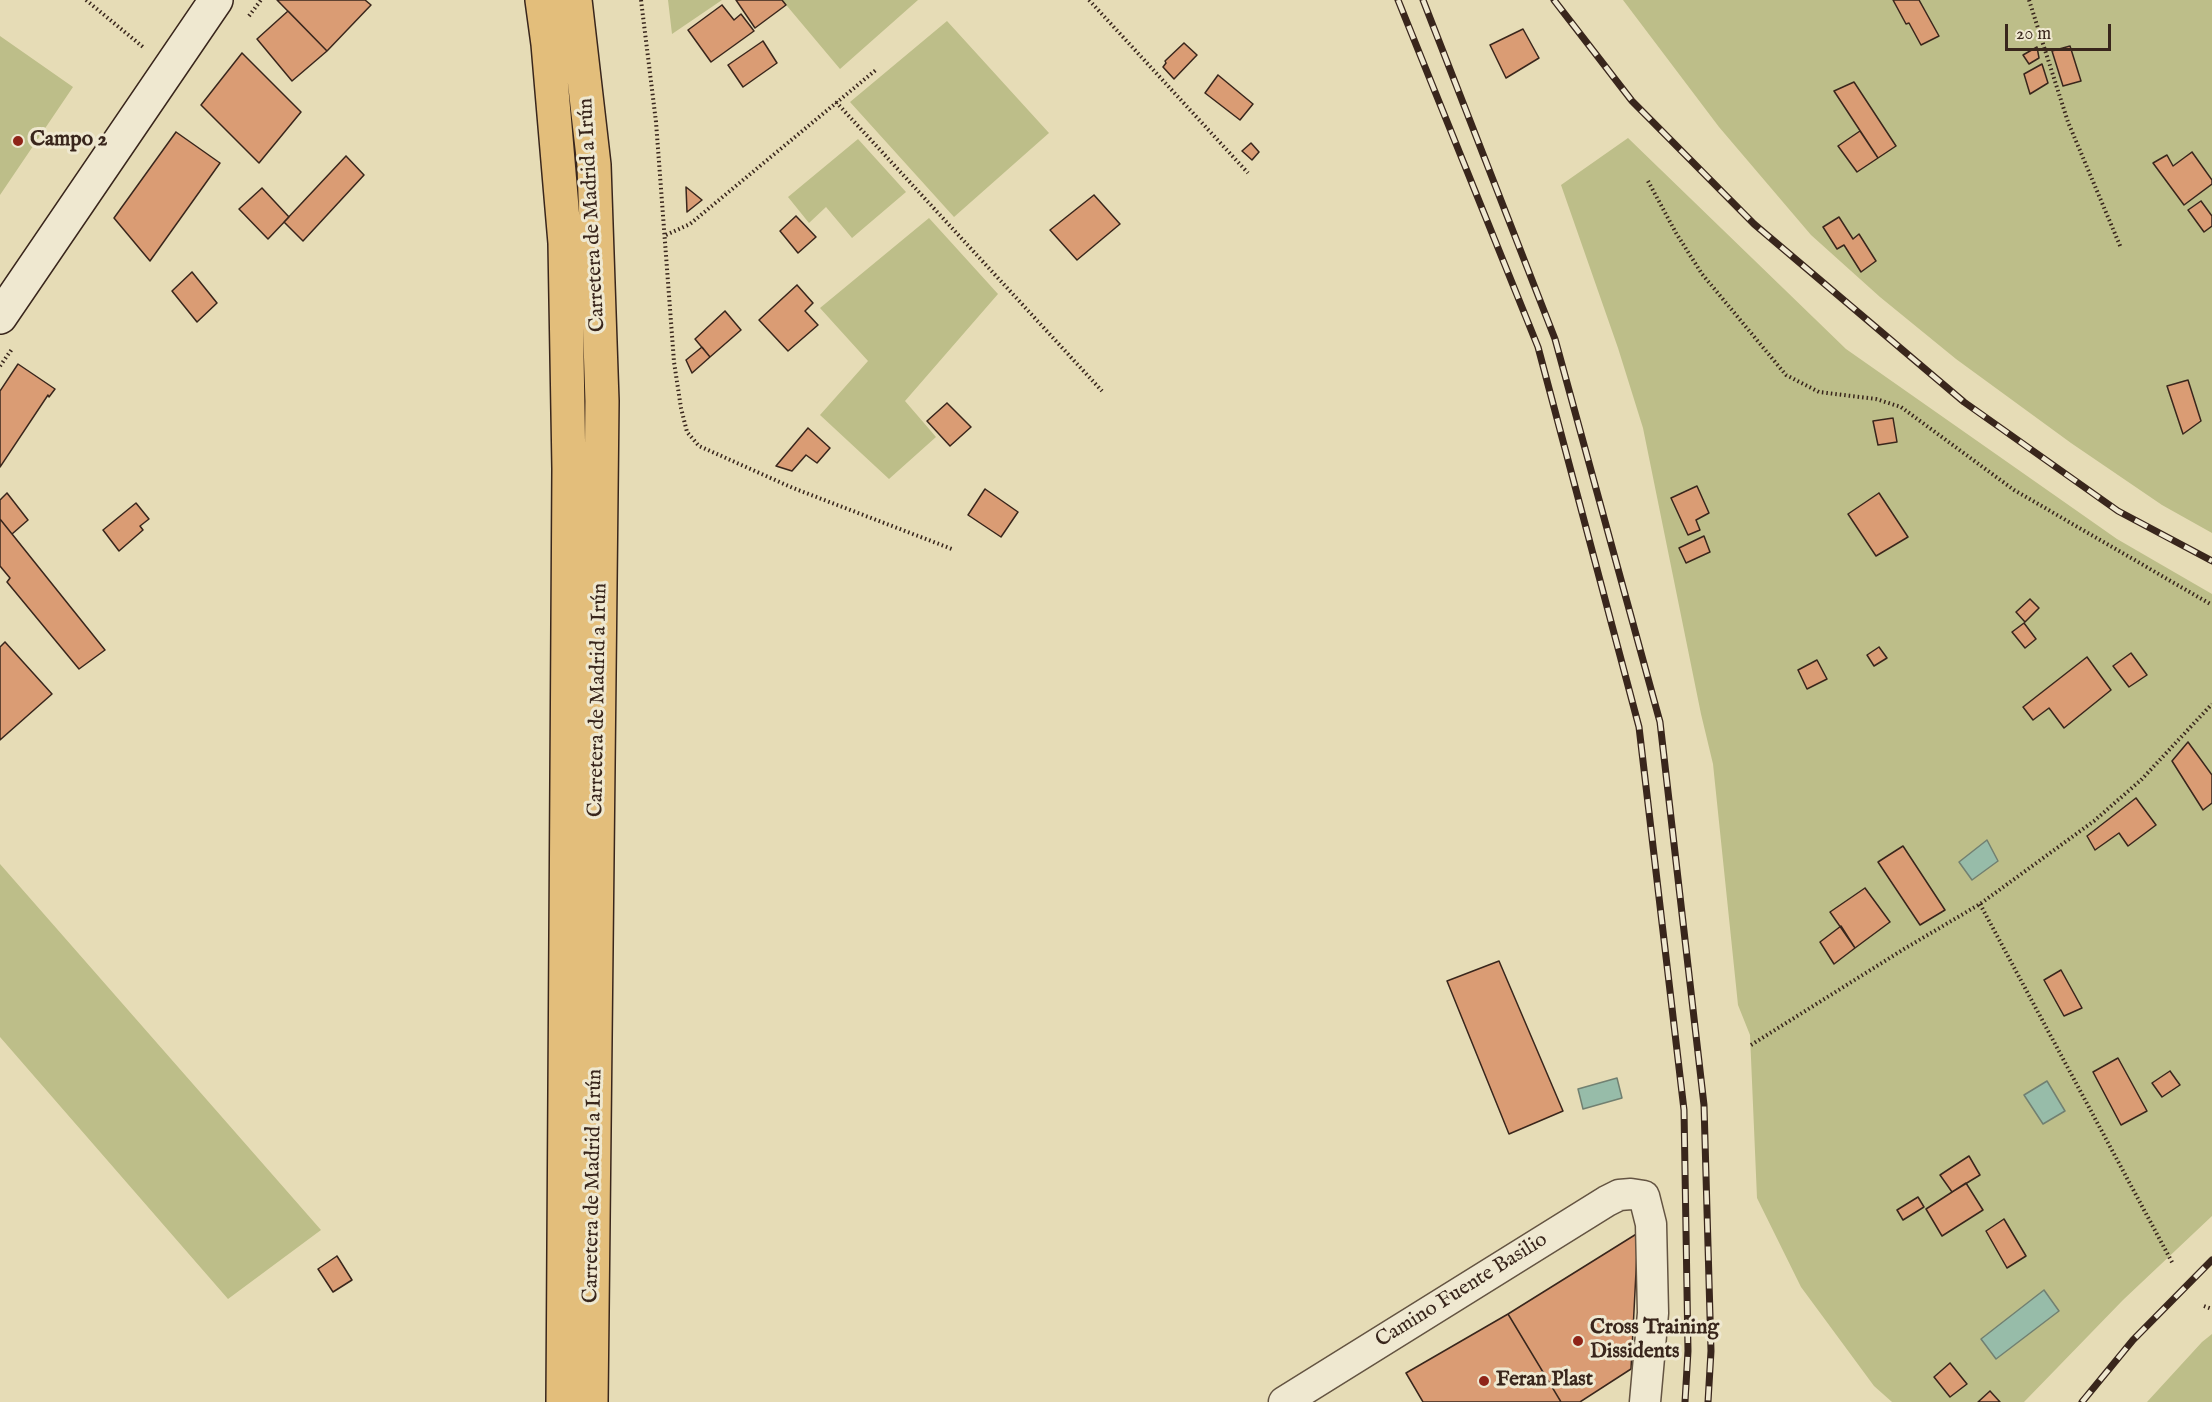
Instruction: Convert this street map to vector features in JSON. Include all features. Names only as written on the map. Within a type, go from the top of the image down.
[{"type":"highway","name":"Carretera de Madrid a Irún","points":[[542,0],[566,243],[568,493],[563,1402]]},
{"type":"highway","name":"Carretera de Madrid a Irún","points":[[575,0],[594,165],[602,401],[591,1402]]},
{"type":"street","points":[[0,317],[216,0]]},
{"type":"street","name":"Camino Fuente Basilio","points":[[1284,1402],[1607,1201],[1619,1195],[1631,1194],[1644,1196],[1651,1224],[1653,1313],[1645,1402]]},
{"type":"path","points":[[86,0],[169,70]]},
{"type":"path","points":[[641,0],[666,235],[674,362],[687,432],[699,446],[793,488],[952,549]]},
{"type":"path","points":[[1089,0],[1248,172]]},
{"type":"path","points":[[2029,0],[2068,122],[2121,248]]},
{"type":"path","points":[[666,235],[690,224],[877,69]]},
{"type":"path","points":[[836,102],[1102,391]]},
{"type":"path","points":[[1648,181],[1676,233],[1702,274],[1786,375],[1819,393],[1876,399],[1901,407],[2014,490],[2212,605]]},
{"type":"path","points":[[1751,1045],[1980,904],[2094,821],[2141,780],[2212,704]]},
{"type":"path","points":[[1980,904],[2173,1264]]},
{"type":"path","points":[[2204,1306],[2212,1309]]},
{"type":"shaded area","points":[[668,0],[722,0],[672,34]]},
{"type":"shaded area","points":[[782,0],[918,0],[840,69]]},
{"type":"shaded area","points":[[1623,0],[2212,0],[2212,533],[2162,505],[2071,443],[1956,359],[1880,297],[1811,235],[1719,127]]},
{"type":"shaded area","points":[[947,21],[1049,133],[954,217],[850,102]]},
{"type":"shaded area","name":"Campo 2","points":[[0,36],[73,87],[0,195]]},
{"type":"shaded area","points":[[1628,138],[1846,349],[2117,539],[2212,594],[2212,1216],[2123,1300],[2024,1402],[1892,1402],[1874,1386],[1801,1287],[1757,1198],[1750,1035],[1738,1005],[1713,764],[1643,428],[1618,348],[1561,185]]},
{"type":"shaded area","points":[[858,139],[906,192],[852,238],[826,207],[809,223],[788,197]]},
{"type":"shaded area","points":[[929,218],[998,294],[905,401],[936,437],[889,479],[820,415],[868,361],[820,308]]},
{"type":"shaded area","points":[[1987,840],[1998,861],[1972,880],[1959,862]]},
{"type":"shaded area","points":[[0,864],[321,1230],[228,1299],[0,1037]]},
{"type":"shaded area","points":[[1617,1078],[1622,1098],[1583,1109],[1578,1089]]},
{"type":"shaded area","points":[[2047,1081],[2065,1111],[2043,1124],[2024,1095]]},
{"type":"shaded area","points":[[2044,1290],[2059,1311],[1996,1359],[1981,1339]]},
{"type":"shaded area","points":[[2212,1334],[2212,1402],[2147,1402],[2202,1342]]},
{"type":"building","points":[[277,0],[365,0],[371,5],[327,51]]},
{"type":"building","points":[[736,0],[782,0],[786,5],[755,28]]},
{"type":"building","points":[[1893,0],[1919,0],[1939,36],[1921,45]]},
{"type":"building","points":[[722,5],[734,20],[741,14],[754,31],[711,62],[688,30]]},
{"type":"building","points":[[288,11],[327,51],[292,81],[257,39]]},
{"type":"building","points":[[1523,29],[1539,58],[1506,78],[1490,45]]},
{"type":"building","points":[[763,41],[777,63],[743,87],[728,65]]},
{"type":"building","points":[[1184,43],[1197,55],[1174,79],[1163,67],[1165,61]]},
{"type":"building","points":[[2070,46],[2081,81],[2063,86],[2052,51]]},
{"type":"building","points":[[2037,47],[2039,58],[2029,64],[2023,55]]},
{"type":"building","points":[[242,53],[301,112],[259,163],[201,105]]},
{"type":"building","points":[[2042,64],[2048,83],[2030,94],[2024,74]]},
{"type":"building","points":[[1218,75],[1253,104],[1240,120],[1205,93]]},
{"type":"building","points":[[1854,82],[1896,146],[1878,158],[1834,91]]},
{"type":"building","points":[[1860,131],[1878,158],[1857,172],[1838,146]]},
{"type":"building","points":[[176,132],[220,163],[150,261],[114,218]]},
{"type":"building","points":[[1251,143],[1259,152],[1252,160],[1242,151]]},
{"type":"building","points":[[2192,152],[2212,180],[2212,184],[2184,205],[2153,163],[2167,155],[2173,166]]},
{"type":"building","points":[[346,156],[364,175],[303,241],[284,222]]},
{"type":"building","points":[[686,187],[702,200],[687,212]]},
{"type":"building","points":[[262,188],[289,217],[268,239],[239,209]]},
{"type":"building","points":[[1094,195],[1120,224],[1077,260],[1050,230]]},
{"type":"building","points":[[2201,201],[2212,216],[2212,226],[2204,232],[2188,210]]},
{"type":"building","points":[[796,216],[816,237],[798,253],[780,231]]},
{"type":"building","points":[[1839,217],[1853,239],[1859,234],[1876,261],[1861,272],[1844,245],[1837,249],[1823,227]]},
{"type":"building","points":[[192,272],[217,303],[197,322],[172,291]]},
{"type":"building","points":[[797,285],[813,303],[805,311],[818,325],[788,351],[759,320]]},
{"type":"building","points":[[725,311],[741,330],[710,357],[695,339]]},
{"type":"building","points":[[702,347],[710,357],[692,373],[686,360]]},
{"type":"building","points":[[18,364],[55,389],[49,397],[48,395],[0,467],[0,391]]},
{"type":"building","points":[[2188,380],[2201,421],[2183,434],[2167,386]]},
{"type":"building","points":[[947,403],[971,427],[950,446],[927,421]]},
{"type":"building","points":[[1893,418],[1897,442],[1878,445],[1873,421]]},
{"type":"building","points":[[808,428],[830,448],[817,463],[806,455],[792,471],[776,466]]},
{"type":"building","points":[[1697,486],[1709,513],[1696,520],[1700,530],[1688,535],[1671,498]]},
{"type":"building","points":[[985,489],[1018,512],[1001,537],[968,515]]},
{"type":"building","points":[[7,493],[28,520],[12,534],[0,519],[0,500]]},
{"type":"building","points":[[1879,493],[1908,537],[1876,556],[1848,514]]},
{"type":"building","points":[[136,503],[149,519],[140,526],[143,530],[119,551],[103,530]]},
{"type":"building","points":[[0,519],[105,650],[79,669],[7,582],[10,578],[0,566]]},
{"type":"building","points":[[1704,536],[1710,552],[1686,563],[1679,548]]},
{"type":"building","points":[[2030,599],[2039,608],[2025,622],[2016,612]]},
{"type":"building","points":[[2024,623],[2036,639],[2025,648],[2012,632]]},
{"type":"building","points":[[5,642],[52,694],[0,740],[0,647]]},
{"type":"building","points":[[1879,647],[1887,658],[1874,666],[1867,655]]},
{"type":"building","points":[[2131,653],[2147,675],[2129,687],[2113,666]]},
{"type":"building","points":[[2087,657],[2111,690],[2064,728],[2049,708],[2033,720],[2023,707]]},
{"type":"building","points":[[1817,660],[1827,679],[1807,689],[1798,670]]},
{"type":"building","points":[[2188,742],[2212,775],[2212,803],[2203,810],[2172,761]]},
{"type":"building","points":[[2136,798],[2156,825],[2128,846],[2119,833],[2095,850],[2087,836]]},
{"type":"building","points":[[1903,846],[1945,910],[1920,925],[1878,862]]},
{"type":"building","points":[[1865,888],[1890,922],[1855,948],[1830,912]]},
{"type":"building","points":[[1841,926],[1855,948],[1834,964],[1820,942]]},
{"type":"building","points":[[1499,961],[1563,1111],[1509,1134],[1447,981]]},
{"type":"building","points":[[2061,970],[2082,1008],[2064,1016],[2044,980]]},
{"type":"building","points":[[2118,1058],[2147,1111],[2121,1125],[2093,1072]]},
{"type":"building","points":[[2170,1071],[2180,1085],[2162,1097],[2152,1083]]},
{"type":"building","points":[[1969,1156],[1980,1175],[1952,1192],[1940,1175]]},
{"type":"building","points":[[1966,1183],[1983,1210],[1942,1236],[1926,1209]]},
{"type":"building","points":[[1918,1197],[1924,1207],[1903,1220],[1897,1210]]},
{"type":"building","points":[[2004,1219],[2026,1256],[2007,1268],[1986,1231]]},
{"type":"building","name":"Cross Training Dissidents","points":[[1638,1233],[1631,1369],[1580,1402],[1561,1402],[1508,1314]]},
{"type":"building","points":[[337,1256],[352,1280],[333,1292],[318,1269]]},
{"type":"building","points":[[1508,1314],[1561,1402],[1423,1402],[1406,1373]]},
{"type":"building","points":[[1950,1363],[1967,1384],[1950,1397],[1934,1377]]},
{"type":"building","points":[[1990,1391],[2000,1402],[1978,1402]]},
{"type":"railway","points":[[1398,0],[1538,347],[1639,727],[1684,1110],[1688,1351],[1685,1402]]},
{"type":"railway","points":[[1423,0],[1555,339],[1660,722],[1704,1105],[1711,1351],[1708,1402]]},
{"type":"railway","points":[[1554,0],[1632,101],[1754,224],[1964,402],[2118,511],[2212,561]]},
{"type":"railway","points":[[2082,1402],[2133,1340],[2212,1260]]},
{"type":"place","name":"Campo 2","points":[[18,141]]},
{"type":"place","name":"Cross Training Dissidents","points":[[1578,1341]]},
{"type":"place","name":"Feran Plast","points":[[1484,1381]]}]
